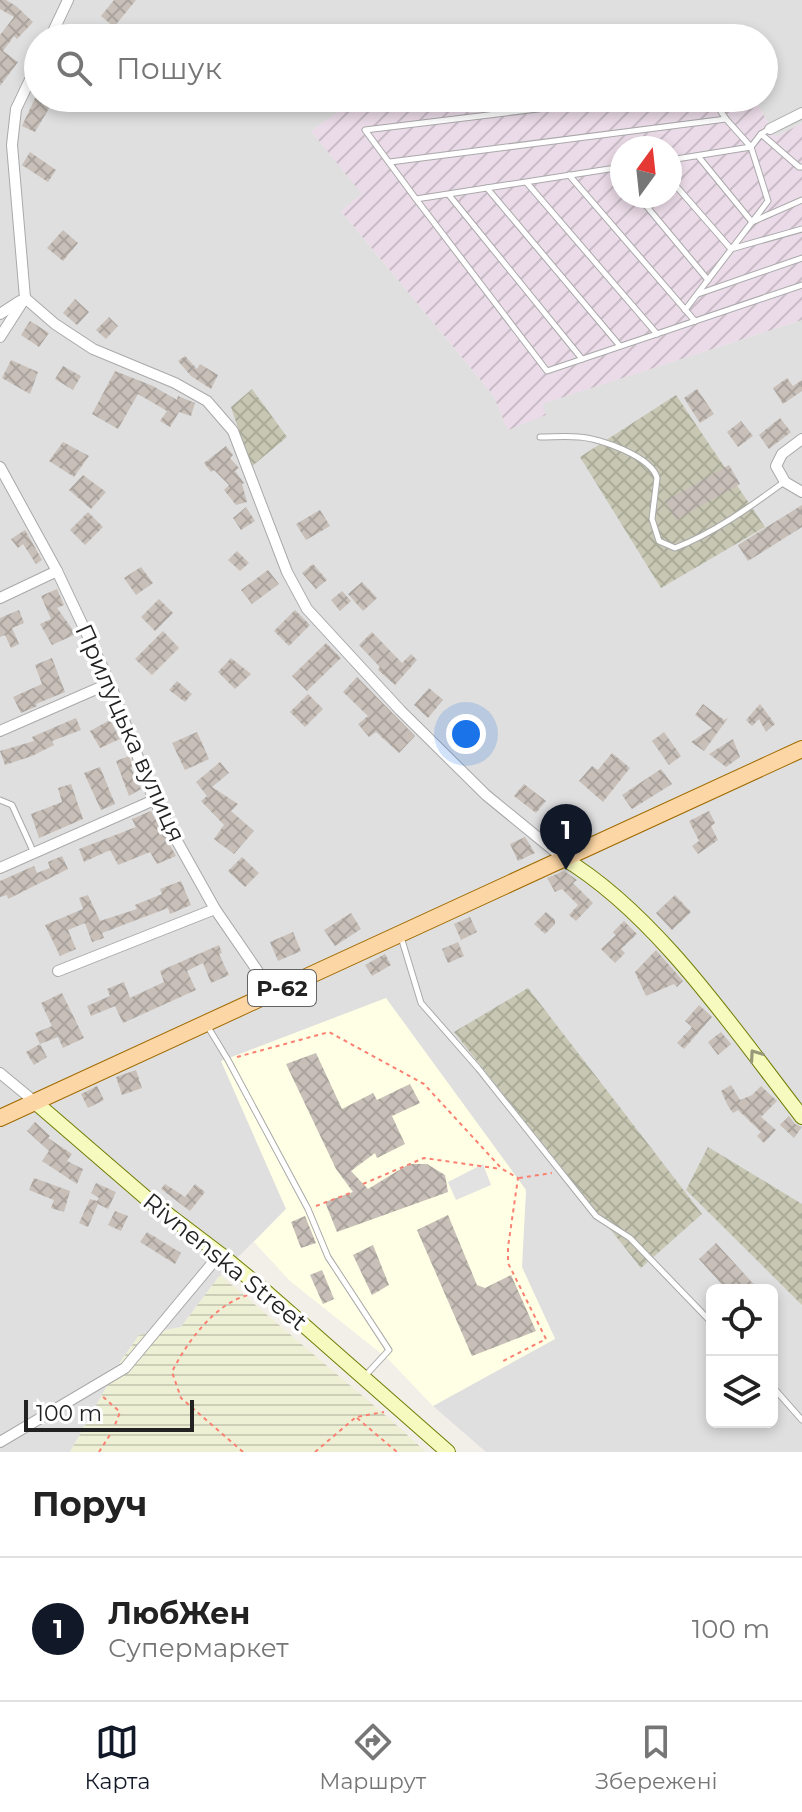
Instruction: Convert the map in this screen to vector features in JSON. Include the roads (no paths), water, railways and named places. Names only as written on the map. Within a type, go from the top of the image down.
[{"type":"main road","name":"Р-62","points":[[0,1118],[802,749]]},
{"type":"street","points":[[57,24],[68,0]]},
{"type":"street","points":[[0,337],[25,298],[12,145],[16,109],[24,92]]},
{"type":"street","points":[[765,131],[802,113]]},
{"type":"street","points":[[0,314],[25,298]]},
{"type":"street","points":[[25,298],[55,324],[93,349],[175,383],[207,401],[233,431],[287,572],[307,609],[400,710],[486,795],[563,858],[586,871],[669,950],[748,1045],[802,1117]]},
{"type":"street","points":[[802,439],[777,460],[777,470],[785,482],[802,492]]},
{"type":"street","name":"Прилуцька вулиця","points":[[0,467],[57,571],[110,683],[154,800],[215,909],[272,992]]},
{"type":"street","points":[[0,598],[57,571]]},
{"type":"street","points":[[0,731],[110,683]]},
{"type":"street","points":[[0,868],[154,800]]},
{"type":"street","points":[[58,971],[215,909]]},
{"type":"street","name":"Rivnenska Street","points":[[0,1073],[145,1197],[265,1291],[448,1452]]},
{"type":"street","points":[[0,1442],[125,1368],[220,1254]]},
{"type":"lane","points":[[513,112],[365,130],[547,371],[802,285]]},
{"type":"lane","points":[[685,310],[768,201],[751,147],[721,112]]},
{"type":"lane","points":[[389,162],[726,119]]},
{"type":"lane","points":[[682,158],[751,147],[765,131],[802,167]]},
{"type":"lane","points":[[698,156],[752,222]]},
{"type":"lane","points":[[416,199],[610,169]]},
{"type":"lane","points":[[569,175],[695,321]]},
{"type":"lane","points":[[527,182],[657,334]]},
{"type":"lane","points":[[487,188],[620,346]]},
{"type":"lane","points":[[682,193],[731,249]]},
{"type":"lane","points":[[448,194],[582,359]]},
{"type":"lane","points":[[752,222],[802,200]]},
{"type":"lane","points":[[648,208],[708,280]]},
{"type":"lane","points":[[731,249],[802,229]]},
{"type":"lane","points":[[698,294],[802,258]]},
{"type":"lane","points":[[540,437],[589,438],[648,463],[655,470],[657,478],[652,527],[659,541],[675,548],[738,514],[785,482]]},
{"type":"lane","points":[[0,800],[12,805],[34,853]]},
{"type":"lane","points":[[400,933],[421,1003],[478,1068],[596,1216],[630,1238],[706,1317]]},
{"type":"lane","points":[[205,1023],[308,1209],[328,1257],[389,1350],[363,1379]]},
{"type":"lane","points":[[778,1393],[802,1420]]},
{"type":"place","name":"ЛюбЖен","points":[[566,870]]}]
